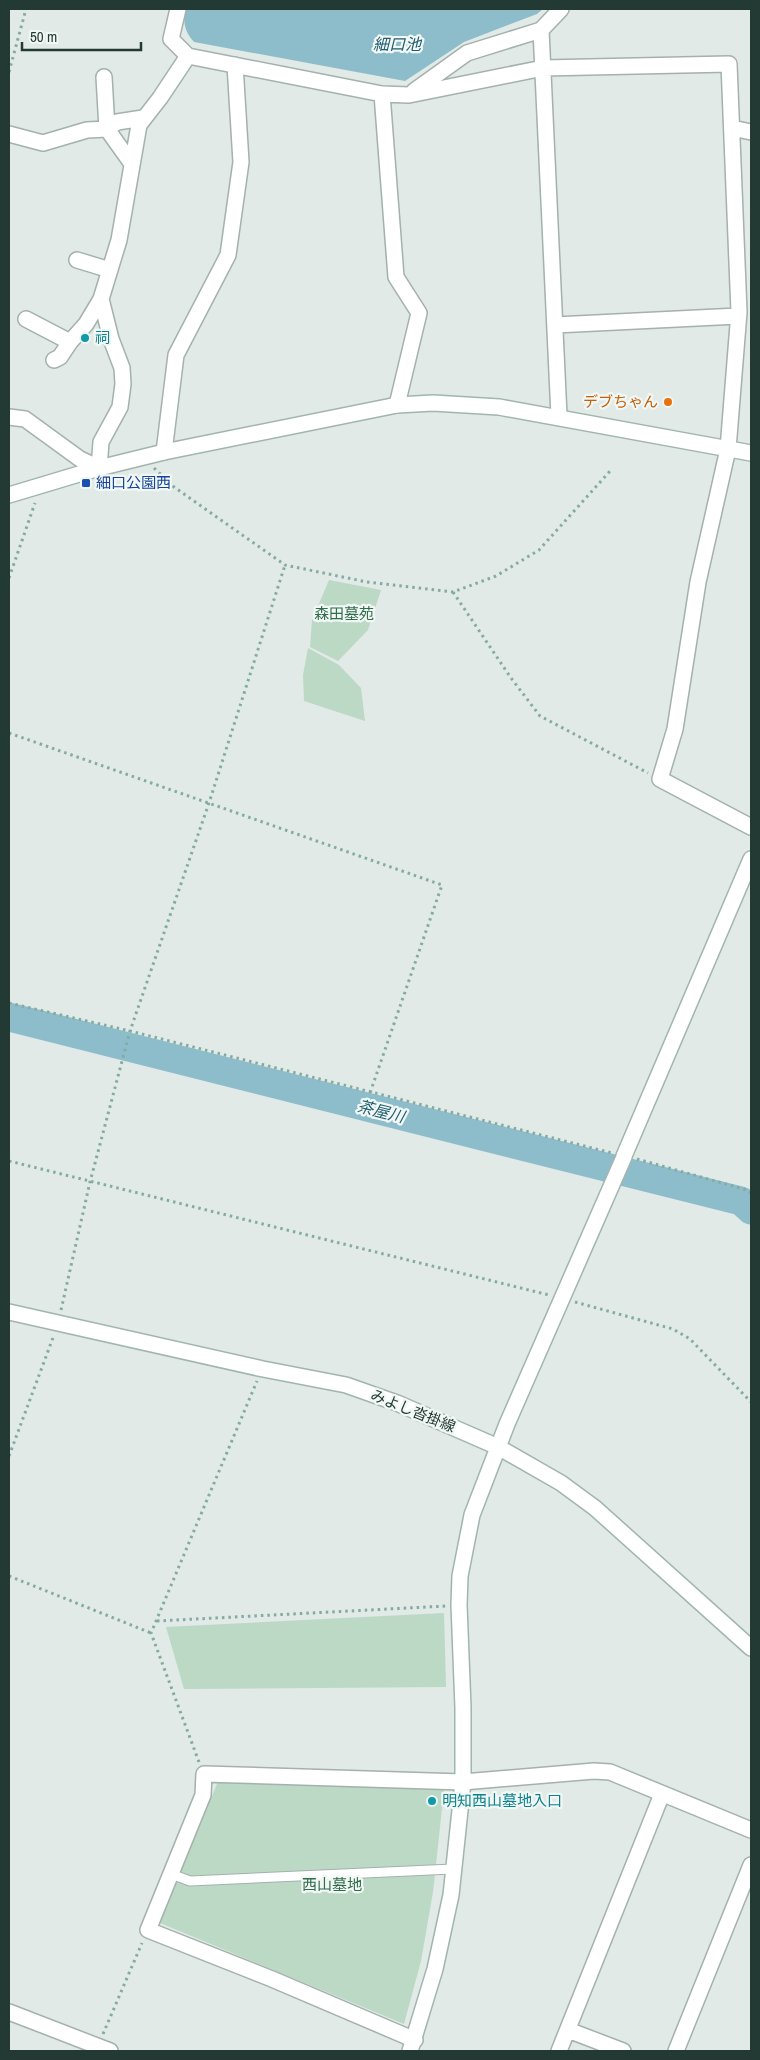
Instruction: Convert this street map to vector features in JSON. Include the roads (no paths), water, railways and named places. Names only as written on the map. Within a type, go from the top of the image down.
[{"type":"street","points":[[178,9],[171,38],[188,56],[382,94],[408,95],[543,68],[730,64],[738,316],[728,449],[698,582],[675,729],[660,779],[751,827]]},
{"type":"street","points":[[408,95],[467,53],[542,30],[561,9]]},
{"type":"street","points":[[542,30],[559,416]]},
{"type":"street","points":[[54,360],[60,357],[86,324],[101,299],[119,240],[139,125],[188,56]]},
{"type":"street","points":[[164,452],[176,356],[228,255],[241,162],[235,65]]},
{"type":"street","points":[[104,77],[107,129],[132,164]]},
{"type":"street","points":[[382,94],[396,277],[419,313],[397,405]]},
{"type":"street","points":[[9,134],[43,143],[86,130],[107,129],[117,122],[143,118]]},
{"type":"street","points":[[732,128],[751,132]]},
{"type":"street","points":[[77,260],[110,270]]},
{"type":"street","points":[[99,468],[101,442],[120,407],[123,384],[122,368],[111,339],[101,299]]},
{"type":"street","points":[[555,325],[738,316]]},
{"type":"street","points":[[26,319],[70,342]]},
{"type":"street","points":[[9,496],[99,468],[164,452],[397,405],[433,404],[500,407],[559,416],[751,453]]},
{"type":"street","points":[[9,417],[25,420],[80,459],[99,468]]},
{"type":"street","points":[[751,859],[498,1447],[472,1515],[460,1576],[463,1782],[454,1869],[435,1969],[413,2045],[272,1979],[148,1930],[203,1795],[204,1774],[463,1782],[594,1771],[610,1772],[751,1830]]},
{"type":"street","name":"みよし沓掛線","points":[[9,1312],[346,1386],[397,1403],[498,1447],[553,1478],[595,1508],[751,1648]]},
{"type":"street","points":[[559,2051],[662,1794]]},
{"type":"street","points":[[676,2051],[751,1865]]},
{"type":"street","points":[[9,2012],[104,2049]]},
{"type":"street","points":[[568,2030],[623,2051]]},
{"type":"lane","points":[[171,1874],[190,1881],[454,1869]]},
{"type":"water","name":"細口池","points":[[184,9],[543,9],[537,14],[464,42],[405,81],[194,42],[185,27]]},
{"type":"waterway","name":"茶屋川","points":[[9,1017],[741,1201],[751,1210]]},
{"type":"place","name":"祠","points":[[85,338]]},
{"type":"place","name":"デブちゃん","points":[[668,402]]},
{"type":"place","name":"細口公園西","points":[[86,483]]},
{"type":"place","name":"明知西山墓地入口","points":[[432,1801]]},
{"type":"park label","name":"森田墓苑","points":[[344,614]]},
{"type":"park label","name":"西山墓地","points":[[332,1885]]}]
